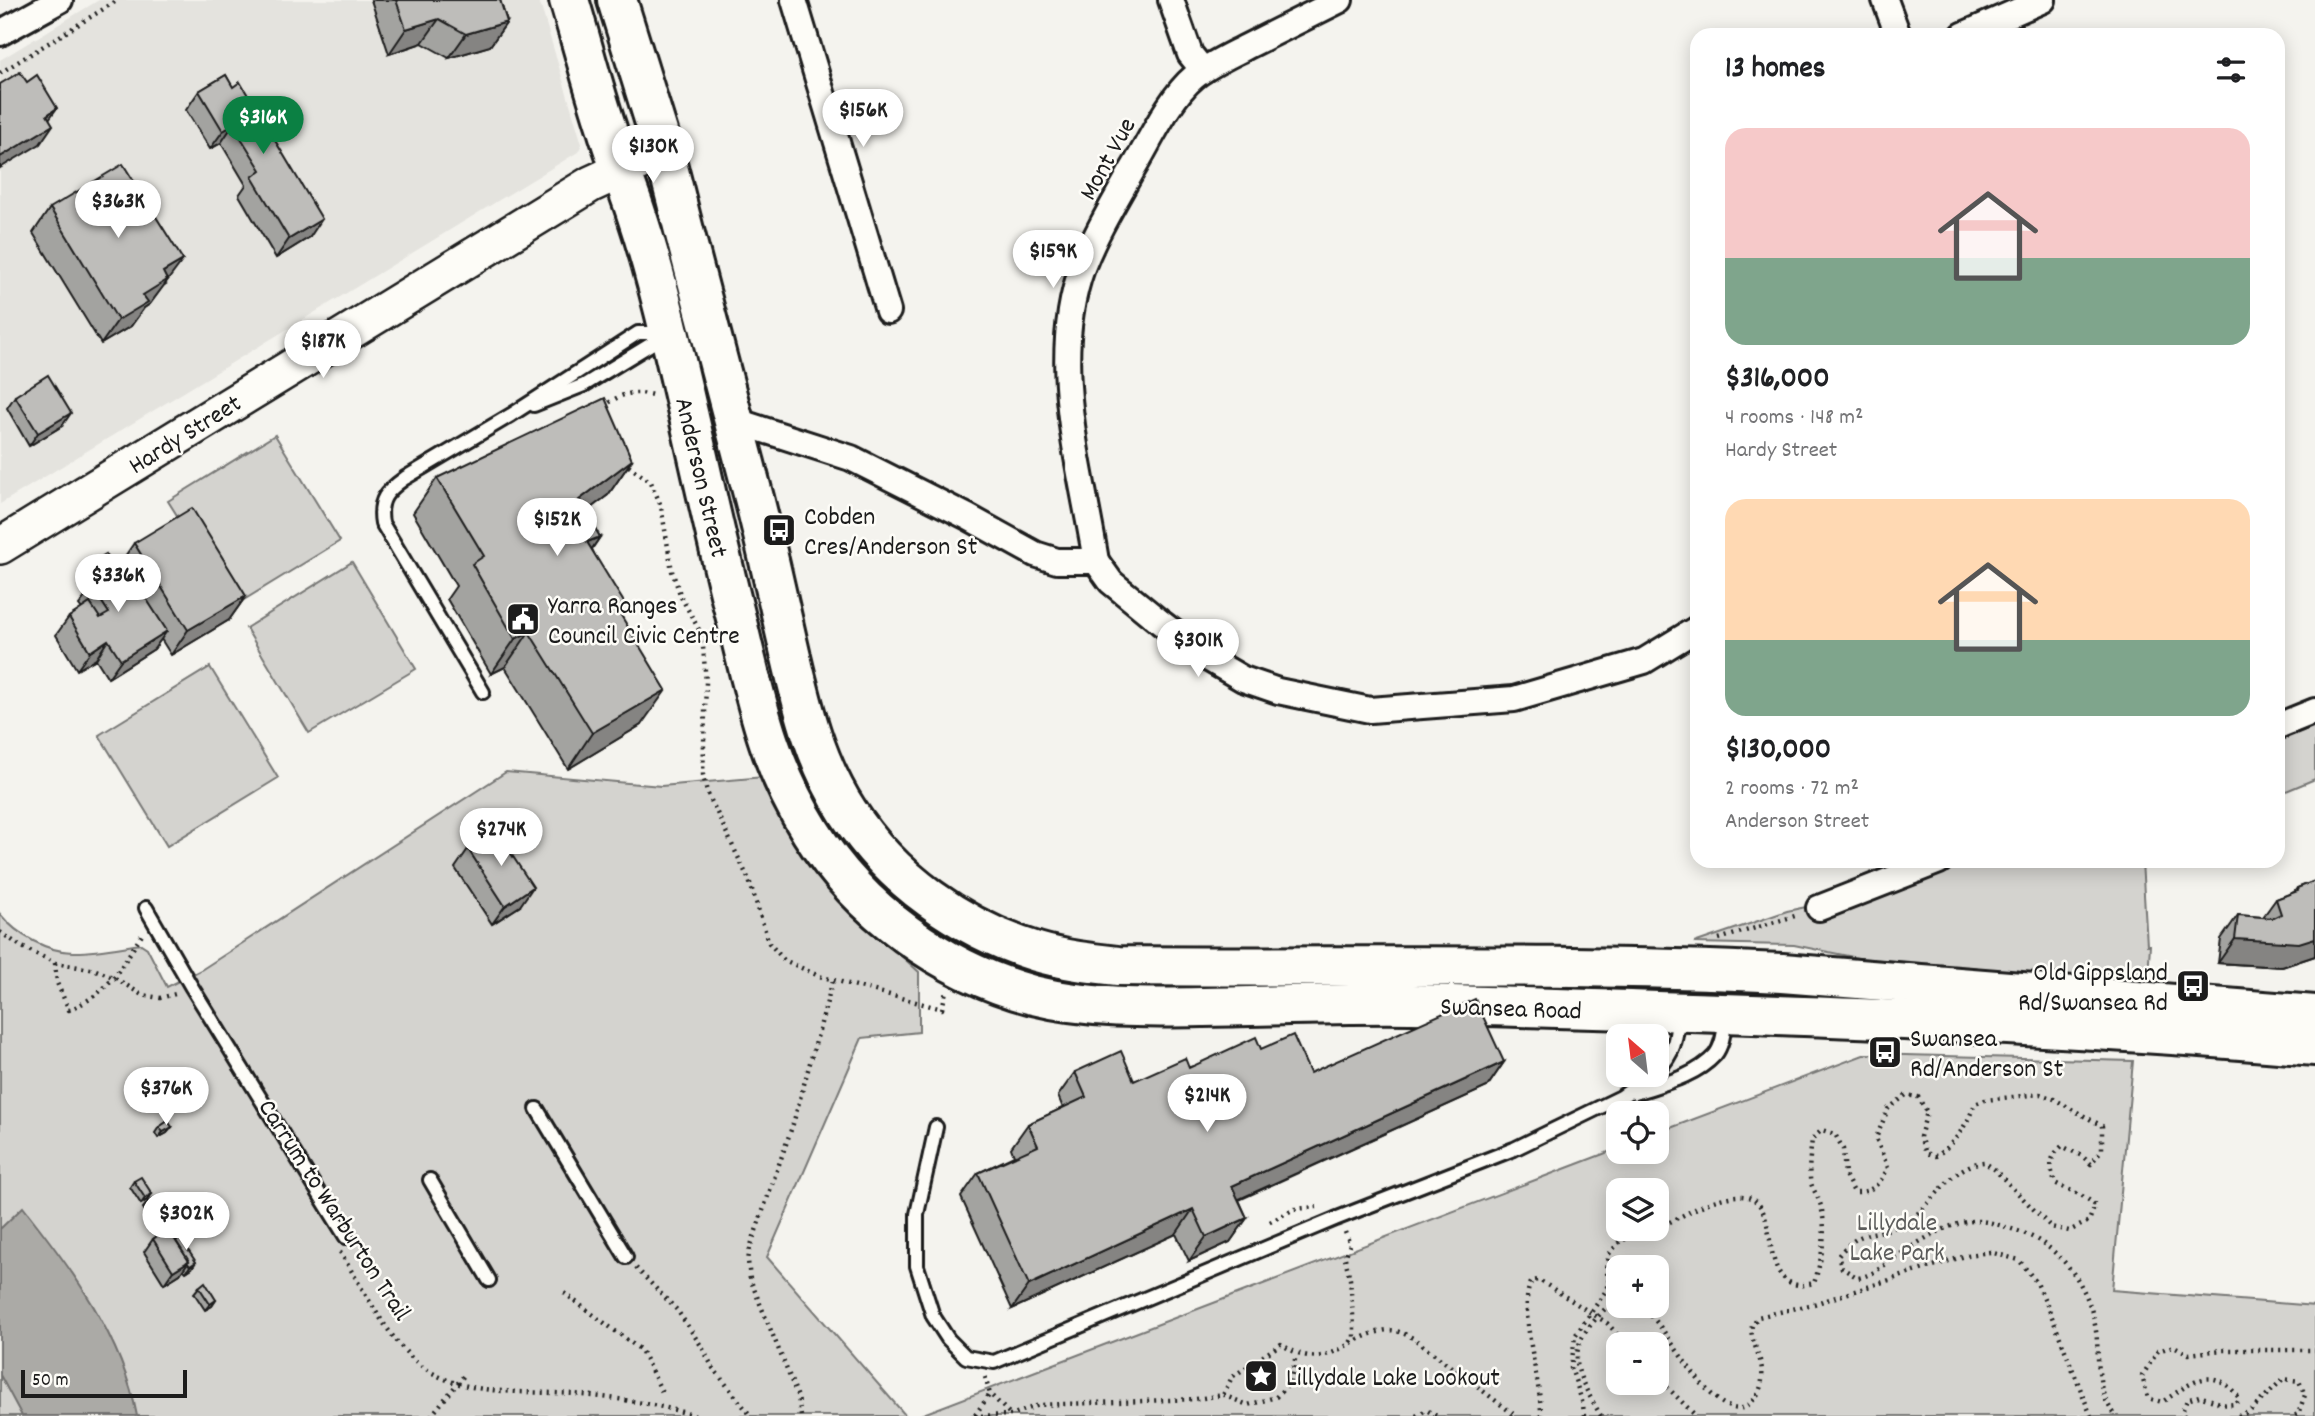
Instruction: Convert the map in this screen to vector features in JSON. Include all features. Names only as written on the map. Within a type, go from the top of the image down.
[{"type":"main road","name":"Anderson Street","points":[[569,0],[607,130],[636,213],[669,333],[763,731],[794,804],[814,838],[865,899],[927,948]]},
{"type":"main road","name":"Anderson Street","points":[[617,0],[663,150],[708,319],[755,499],[803,712],[830,781],[848,813],[871,843],[904,878],[968,923]]},
{"type":"main road","name":"Hardy Street","points":[[0,546],[591,184],[663,150]]},
{"type":"main road","points":[[669,333],[708,319]]},
{"type":"main road","points":[[733,420],[717,427],[711,436],[730,524],[733,610]]},
{"type":"main road","name":"Swansea Road","points":[[968,923],[1039,953],[1078,962],[1118,966],[1474,966],[1708,955],[1782,973],[2315,1015]]},
{"type":"main road","name":"Swansea Road","points":[[927,948],[961,968],[999,985],[1036,996],[1115,1008],[1393,1004],[1678,1011],[2112,1030],[2315,1046]]},
{"type":"main road","points":[[1678,1011],[1708,955]]},
{"type":"main road","points":[[1708,955],[1727,1013]]},
{"type":"main road","points":[[1782,973],[1779,986],[1782,995],[1798,1017]]},
{"type":"street","points":[[0,33],[60,0]]},
{"type":"street","points":[[794,0],[888,311]]},
{"type":"street","points":[[1171,0],[1190,54],[1203,70]]},
{"type":"street","name":"Mont Vue","points":[[1096,561],[1094,539],[1075,456],[1071,418],[1069,361],[1073,304],[1084,264],[1116,199],[1183,89],[1203,70],[1339,0]]},
{"type":"street","points":[[1885,0],[1895,28]]},
{"type":"street","points":[[1979,28],[2043,0]]},
{"type":"street","points":[[733,420],[851,458],[1035,554],[1058,561],[1096,561],[1111,582],[1207,658],[1243,679],[1278,691],[1370,710],[1514,699],[1644,661],[1690,633]]},
{"type":"street","points":[[2285,723],[2315,710]]},
{"type":"street","points":[[1819,908],[1921,868]]},
{"type":"lane","points":[[483,692],[382,523],[382,500],[387,492],[405,478],[511,415],[638,333],[669,333]]},
{"type":"lane","points":[[149,914],[346,1237]]},
{"type":"lane","points":[[1670,1057],[1675,1047],[1678,1011]]},
{"type":"lane","points":[[936,1127],[918,1214],[917,1266],[933,1316],[948,1339],[966,1357],[994,1362],[1339,1218],[1514,1149],[1621,1097],[1683,1077],[1716,1054],[1727,1013]]},
{"type":"lane","points":[[1621,1097],[1636,1087]]},
{"type":"lane","points":[[537,1109],[626,1256]]},
{"type":"lane","points":[[430,1180],[489,1280]]},
{"type":"path","points":[[0,73],[118,0]]},
{"type":"path","points":[[1708,955],[1723,939],[1819,908]]},
{"type":"path","points":[[55,963],[57,983],[69,1010],[96,996],[115,978],[149,914]]},
{"type":"path","points":[[0,932],[22,947],[55,963],[96,970],[149,997],[160,998],[177,994]]},
{"type":"path","points":[[801,1416],[798,1397],[750,1279],[748,1261],[750,1248],[793,1124],[833,980]]},
{"type":"path","points":[[1669,1222],[1705,1204],[1740,1195],[1755,1201],[1766,1213],[1771,1254],[1780,1274],[1796,1285],[1814,1283],[1820,1266],[1822,1224],[1821,1204],[1810,1180],[1810,1159],[1812,1139],[1822,1130],[1835,1134],[1843,1149],[1845,1175],[1854,1192],[1863,1192],[1878,1185],[1888,1168],[1876,1138],[1888,1109],[1906,1095],[1918,1097],[1927,1112],[1920,1137],[1926,1153],[1936,1156],[1958,1137],[1975,1104],[1985,1100],[2040,1094],[2054,1099],[2102,1125],[2102,1149],[2091,1164],[2062,1146],[2053,1154],[2050,1167],[2055,1183],[2083,1194],[2095,1205],[2089,1221],[2070,1231],[2052,1227],[1984,1161],[1972,1163],[1958,1172],[1936,1197],[1905,1223],[1876,1233],[1862,1234],[1849,1242],[1838,1256],[1842,1269],[1858,1278],[1873,1275],[1915,1245],[1967,1221],[1994,1223],[2031,1236],[2053,1249],[2071,1269],[2090,1304],[2097,1338],[2098,1376],[2110,1410],[2117,1416]]},
{"type":"path","points":[[1339,1218],[1350,1244],[1345,1258],[1350,1279],[1354,1337],[1348,1345]]},
{"type":"path","points":[[1609,1255],[1620,1241]]},
{"type":"path","name":"Carrum to Warburton Trail","points":[[340,1252],[392,1334],[408,1354],[438,1377],[456,1384],[491,1390],[621,1399],[666,1407],[695,1416]]},
{"type":"path","points":[[1655,1318],[1699,1384],[1718,1403],[1729,1409],[1743,1408],[1757,1398],[1764,1376],[1752,1336],[1752,1326],[1758,1317],[1814,1304],[1945,1262],[1990,1252],[2020,1260],[2037,1283],[2091,1416]]},
{"type":"path","points":[[626,1256],[677,1310],[702,1347],[712,1368],[751,1416]]},
{"type":"path","points":[[1541,1416],[1527,1312],[1528,1287],[1532,1281],[1539,1280],[1607,1323],[1615,1332]]},
{"type":"path","points":[[1601,1416],[1580,1376],[1577,1351],[1590,1313],[1606,1288]]},
{"type":"path","points":[[564,1293],[641,1350],[663,1394]]},
{"type":"path","points":[[1584,1416],[1583,1404],[1571,1368],[1575,1336],[1606,1310]]},
{"type":"path","points":[[1223,1395],[1232,1377],[1281,1344],[1296,1354],[1334,1354],[1384,1330],[1398,1331],[1413,1338],[1517,1416]]},
{"type":"path","points":[[2184,1416],[2182,1412],[2186,1400],[2199,1396],[2226,1405],[2235,1404],[2239,1398],[2230,1385],[2213,1377],[2193,1381],[2162,1402],[2148,1398],[2142,1376],[2158,1351],[2174,1346],[2189,1354],[2222,1350],[2315,1350]]},
{"type":"path","points":[[974,1416],[1012,1416],[1039,1405],[1196,1399],[1223,1395],[1248,1405],[1276,1396],[1290,1382],[1296,1354]]},
{"type":"path","points":[[980,1359],[990,1394],[1012,1416]]},
{"type":"path","points":[[431,1416],[466,1373]]},
{"type":"path","points":[[2238,1416],[2249,1412],[2283,1379],[2299,1381],[2305,1395],[2298,1414],[2294,1416]]},
{"type":"path","points":[[1669,1389],[1696,1416]]},
{"type":"path","points":[[974,1416],[990,1394]]},
{"type":"path","points":[[1416,1416],[1426,1410],[1437,1416]]},
{"type":"shaded area","points":[[99,0],[539,0],[582,144],[578,152],[0,504],[0,60]]},
{"type":"shaded area","points":[[23,1207],[93,1305],[120,1359],[137,1416],[22,1416],[0,1375],[0,1229]]},
{"type":"green space","points":[[275,435],[340,541],[234,606],[168,501]]},
{"type":"green space","points":[[352,562],[416,669],[309,733],[246,628]]},
{"type":"green space","points":[[210,667],[278,778],[167,846],[99,735]]},
{"type":"green space","points":[[2315,723],[2315,779],[2285,792],[2285,734]]},
{"type":"green space","points":[[506,772],[661,786],[764,777],[796,839],[832,893],[919,972],[919,1032],[862,1038],[767,1257],[906,1416],[0,1416],[0,914],[24,936],[65,952],[141,944],[147,948],[167,987],[201,970]]},
{"type":"green space","points":[[1925,868],[2142,868],[2147,945],[2150,945],[2148,977],[2145,982],[1858,958],[1794,945],[1694,943],[1787,911],[1839,900]]},
{"type":"green space","name":"Lillydale Lake Park","points":[[1866,1054],[2133,1061],[2112,1290],[2315,1306],[2315,1416],[918,1416],[1606,1153],[1606,1164],[1669,1164],[1669,1128]]},
{"type":"building","points":[[396,0],[500,0],[507,22],[466,34],[439,19],[406,29]]},
{"type":"building","points":[[20,72],[27,82],[37,75],[57,108],[47,115],[53,125],[0,157],[0,84]]},
{"type":"building","points":[[226,75],[233,87],[240,82],[322,219],[289,239],[252,177],[261,170],[233,125],[223,131],[199,91]]},
{"type":"building","points":[[123,164],[183,260],[163,272],[167,280],[143,295],[148,302],[118,320],[50,208]]},
{"type":"building","points":[[48,375],[71,413],[38,433],[15,396]]},
{"type":"building","name":"Yarra Ranges Council Civic Centre","points":[[605,398],[632,460],[579,500],[600,537],[587,542],[625,604],[616,607],[666,690],[592,733],[529,632],[515,639],[472,564],[484,556],[437,478]]},
{"type":"building","points":[[192,508],[246,596],[188,630],[134,543]]},
{"type":"building","points":[[106,554],[117,572],[126,567],[167,631],[121,660],[108,640],[90,652],[69,617],[90,603],[100,618],[109,613],[92,587],[104,579],[93,562]]},
{"type":"building","points":[[496,831],[533,887],[505,906],[468,849]]},
{"type":"building","points":[[2315,881],[2315,938],[2299,943],[2235,939],[2238,915],[2273,918],[2281,914],[2276,899]]},
{"type":"building","points":[[1475,999],[1504,1062],[1232,1186],[1247,1218],[1206,1237],[1193,1209],[1029,1285],[978,1173],[1038,1146],[1028,1124],[1086,1097],[1075,1072],[1121,1051],[1134,1081],[1185,1058],[1189,1068],[1256,1037],[1261,1049],[1293,1035],[1310,1073]]},
{"type":"building","points":[[168,1121],[172,1127],[163,1132],[159,1127]]},
{"type":"building","points":[[141,1177],[152,1194],[145,1198],[134,1181]]},
{"type":"building","points":[[154,1198],[165,1215],[158,1219],[148,1202]]},
{"type":"building","points":[[168,1229],[189,1261],[173,1271],[153,1239]]},
{"type":"building","points":[[180,1238],[196,1262],[190,1266],[176,1241]]},
{"type":"building","points":[[205,1282],[216,1300],[210,1304],[199,1287]]},
{"type":"place","name":"Cobden Cres/Anderson St","points":[[779,530]]},
{"type":"place","name":"Yarra Ranges Council Civic Centre","points":[[523,619]]},
{"type":"place","name":"Old Gippsland Rd/Swansea Rd","points":[[2193,986]]},
{"type":"place","name":"Swansea Rd/Anderson St","points":[[1885,1052]]},
{"type":"place","name":"Lillydale Lake Lookout","points":[[1261,1376]]}]
